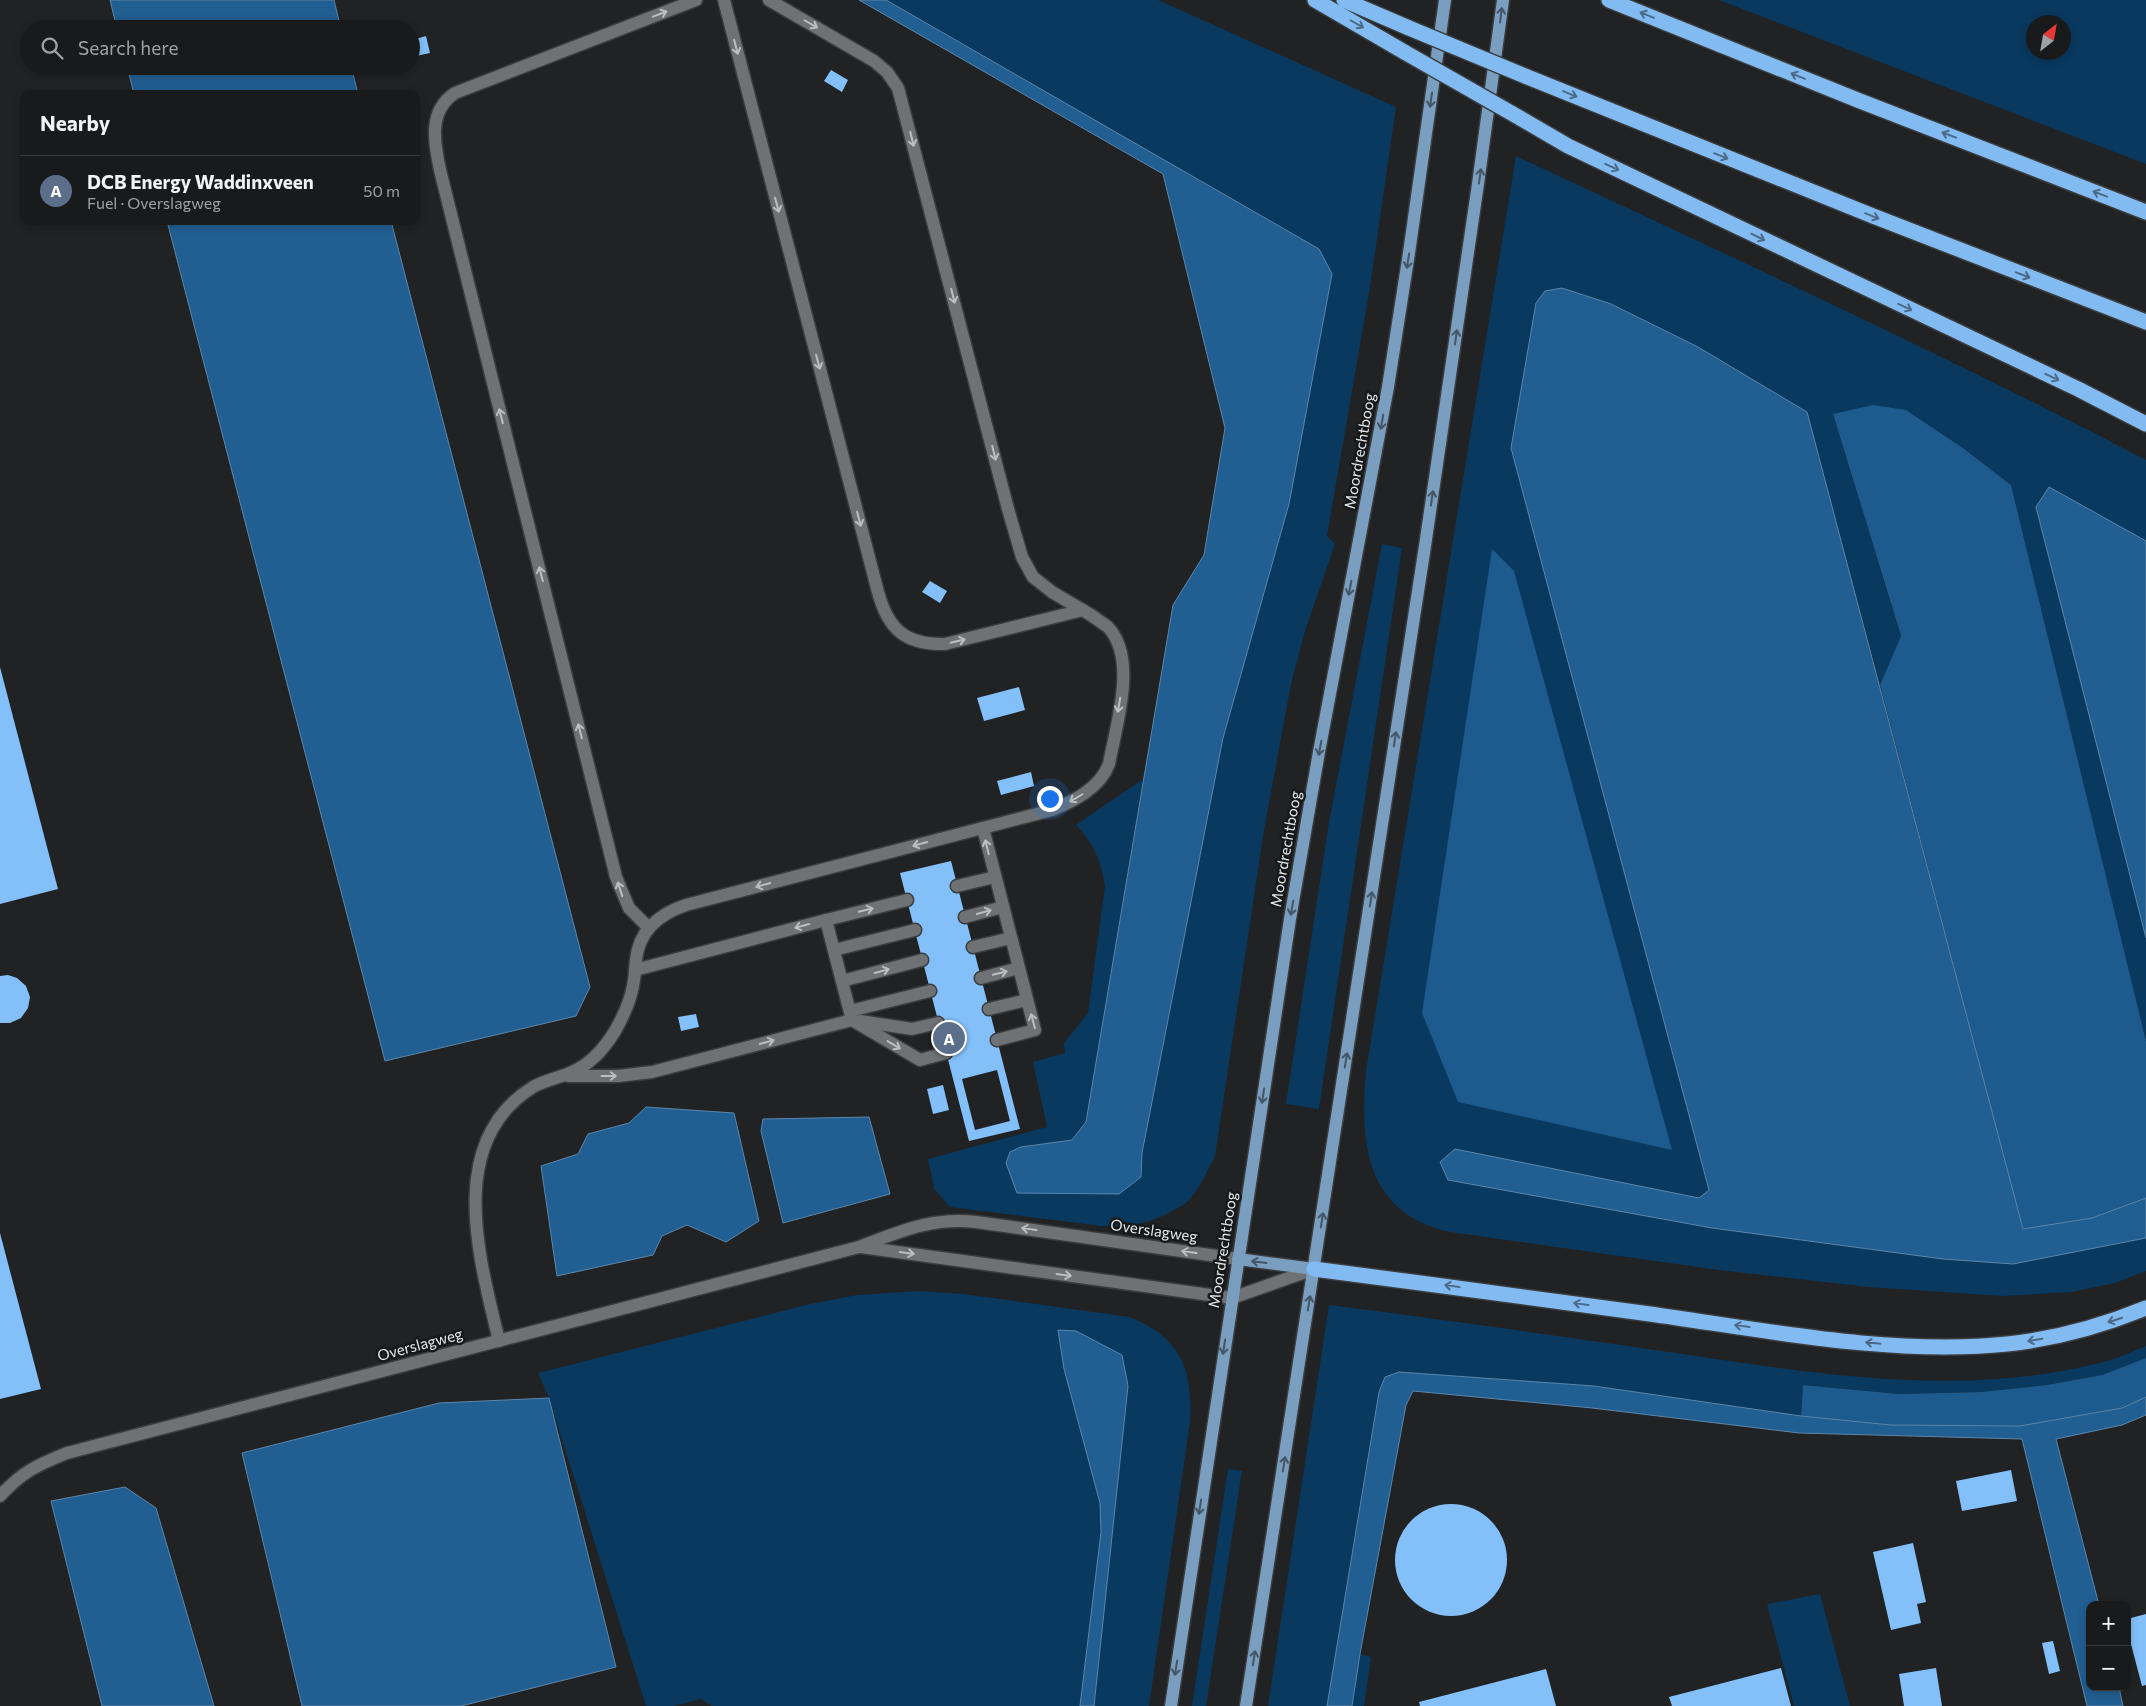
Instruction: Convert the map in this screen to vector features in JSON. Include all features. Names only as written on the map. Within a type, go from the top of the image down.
[{"type":"highway","points":[[1315,0],[1568,146],[2070,385],[2146,424]]},
{"type":"highway","points":[[1344,0],[1525,76],[1864,213],[2146,322]]},
{"type":"highway","points":[[1609,0],[1860,101],[2146,212]]},
{"type":"highway","points":[[1314,1269],[1790,1333],[1910,1346],[1979,1346],[2035,1340],[2062,1335],[2108,1322],[2146,1308]]},
{"type":"main road","name":"Moordrechtboog","points":[[1170,1706],[1304,835],[1388,387],[1411,243],[1445,0]]},
{"type":"main road","points":[[1246,1706],[1476,204],[1503,0]]},
{"type":"main road","name":"Overslagweg","points":[[1238,1259],[1314,1269]]},
{"type":"street","points":[[648,927],[629,908],[618,883],[442,180],[435,134],[438,111],[443,103],[456,93],[696,0]]},
{"type":"street","points":[[724,0],[878,592],[890,620],[895,628],[910,640],[945,644],[1083,610]]},
{"type":"street","points":[[499,1341],[477,1239],[474,1202],[480,1161],[489,1136],[505,1111],[519,1097],[533,1087],[573,1072],[591,1061],[613,1034],[631,996],[637,951],[648,927],[668,912],[686,905],[1063,806],[1089,790],[1101,779],[1107,768],[1121,693],[1124,663],[1122,652],[1114,634],[1100,621],[1038,582],[1025,565],[1019,549],[903,104],[895,81],[888,72],[874,61],[769,0]]},
{"type":"street","points":[[983,828],[1035,1030],[997,1040]]},
{"type":"street","points":[[957,886],[995,877]]},
{"type":"street","points":[[635,970],[907,900]]},
{"type":"street","points":[[965,917],[1003,907]]},
{"type":"street","points":[[826,920],[851,1016],[920,1060],[946,1053]]},
{"type":"street","points":[[834,950],[915,930]]},
{"type":"street","points":[[973,947],[1011,938]]},
{"type":"street","points":[[842,981],[922,960]]},
{"type":"street","points":[[981,978],[1019,968]]},
{"type":"street","points":[[560,1076],[643,1074],[851,1016],[930,991]]},
{"type":"street","points":[[989,1009],[1027,1000]]},
{"type":"street","points":[[851,1016],[912,1029],[938,1023]]},
{"type":"street","name":"Overslagweg","points":[[0,1496],[16,1479],[35,1466],[67,1454],[859,1247],[925,1223],[962,1221],[1238,1259]]},
{"type":"street","name":"Overslagweg","points":[[859,1247],[1232,1298],[1314,1269]]},
{"type":"shaded area","points":[[110,0],[334,0],[339,20],[115,20]]},
{"type":"shaded area","points":[[859,0],[886,0],[1319,249],[1332,274],[1289,504],[1223,738],[1142,1153],[1141,1177],[1119,1194],[1017,1193],[1006,1163],[1010,1152],[1021,1147],[1072,1140],[1086,1122],[1173,605],[1204,555],[1225,428],[1163,174]]},
{"type":"shaded area","points":[[886,0],[1158,0],[1396,107],[1370,287],[1327,536],[1335,544],[1305,631],[1291,684],[1264,830],[1215,1156],[1199,1187],[1186,1203],[1163,1216],[1138,1224],[1101,1226],[950,1207],[934,1189],[928,1159],[1047,1127],[1033,1062],[1065,1053],[1064,1043],[1088,1013],[1105,886],[1095,852],[1087,838],[1076,825],[1143,779],[1086,1122],[1073,1140],[1021,1147],[1010,1152],[1006,1163],[1141,1177],[1142,1153],[1223,738],[1289,504],[1319,249]]},
{"type":"shaded area","points":[[1719,0],[2146,0],[2146,164]]},
{"type":"shaded area","points":[[129,75],[353,75],[357,90],[133,90]]},
{"type":"shaded area","points":[[1516,156],[1912,342],[2146,460],[2146,541],[2137,536],[2036,507],[2146,938],[2146,1041],[2011,485],[1963,448],[1906,410],[1833,414],[1901,637],[1880,685],[1807,412],[1698,347],[1611,304],[1562,288],[1545,291],[1536,304],[1511,448],[1709,1190],[1699,1198],[1440,1162],[1448,1180],[1712,1228],[1943,1259],[2013,1264],[2146,1238],[2146,1271],[2115,1283],[2071,1292],[2002,1296],[1868,1287],[1719,1270],[1450,1232],[1422,1223],[1401,1210],[1385,1193],[1374,1173],[1364,1125],[1366,1071]]},
{"type":"shaded area","points":[[168,225],[392,225],[590,987],[576,1016],[385,1061]]},
{"type":"shaded area","points":[[1562,288],[1611,304],[1698,347],[1807,412],[2023,1229],[2092,1218],[2146,1198],[2146,1238],[2013,1264],[1943,1259],[1712,1228],[1448,1180],[1440,1162],[1455,1149],[1699,1198],[1709,1190],[1511,448],[1536,303],[1545,291]]},
{"type":"shaded area","points":[[1873,405],[1906,410],[1963,448],[2011,485],[2146,1041],[2146,1198],[2092,1218],[2023,1230],[1880,685],[1901,636],[1833,414]]},
{"type":"shaded area","points":[[2049,487],[2146,541],[2146,938],[2036,507]]},
{"type":"shaded area","points":[[1382,544],[1402,548],[1319,1109],[1286,1104],[1329,822]]},
{"type":"shaded area","points":[[1492,549],[1514,571],[1672,1150],[1458,1102],[1422,1013]]},
{"type":"shaded area","points":[[646,1107],[734,1113],[759,1221],[726,1242],[687,1225],[662,1236],[653,1255],[557,1276],[541,1166],[578,1154],[588,1134],[629,1123]]},
{"type":"shaded area","points":[[869,1117],[890,1194],[783,1223],[761,1131],[763,1119]]},
{"type":"shaded area","points":[[918,1291],[964,1294],[1130,1317],[1147,1325],[1161,1335],[1172,1345],[1180,1358],[1186,1371],[1189,1386],[1190,1422],[1149,1706],[1094,1706],[1128,1386],[1121,1355],[1076,1331],[1064,1369],[1100,1503],[1101,1532],[1080,1706],[712,1706],[701,1699],[674,1706],[646,1706],[549,1398],[538,1373],[810,1304],[857,1295]]},
{"type":"shaded area","points":[[1329,1305],[1772,1367],[1883,1379],[1938,1381],[1993,1379],[2048,1373],[2109,1361],[2146,1346],[2146,1358],[2102,1375],[2047,1385],[1981,1392],[1899,1394],[1803,1385],[1801,1416],[1594,1386],[1399,1372],[1385,1377],[1379,1392],[1327,1706],[1268,1706]]},
{"type":"shaded area","points":[[1058,1330],[1076,1331],[1122,1355],[1128,1386],[1094,1706],[1080,1706],[1101,1532],[1100,1503],[1064,1369]]},
{"type":"shaded area","points":[[2146,1358],[2146,1397],[2122,1408],[2020,1426],[1891,1425],[1801,1416],[1803,1385],[1899,1394],[1981,1392],[2047,1385],[2102,1375]]},
{"type":"shaded area","points":[[1399,1372],[1594,1386],[1801,1416],[1891,1425],[2020,1426],[2122,1408],[2146,1397],[2146,1415],[2122,1425],[2056,1439],[2098,1601],[2086,1601],[2086,1691],[2120,1691],[2123,1706],[2087,1706],[2022,1439],[1799,1433],[1592,1408],[1413,1391],[1406,1405],[1352,1706],[1327,1706],[1379,1392],[1385,1377]]},
{"type":"shaded area","points":[[549,1398],[616,1667],[461,1706],[302,1706],[242,1453],[439,1403]]},
{"type":"shaded area","points":[[1228,1469],[1242,1471],[1206,1706],[1192,1706]]},
{"type":"shaded area","points":[[125,1487],[156,1508],[214,1706],[102,1706],[51,1501]]},
{"type":"shaded area","points":[[1820,1594],[1850,1706],[1794,1706],[1767,1604]]},
{"type":"shaded area","points":[[1360,1654],[1371,1657],[1364,1706],[1352,1706]]},
{"type":"building","points":[[426,36],[430,53],[420,55],[420,38]]},
{"type":"building","points":[[831,70],[848,80],[842,92],[824,81]]},
{"type":"building","points":[[930,581],[947,591],[940,603],[922,592]]},
{"type":"building","points":[[0,667],[58,889],[0,904]]},
{"type":"building","points":[[1019,687],[1025,710],[984,721],[977,698]]},
{"type":"building","points":[[1031,772],[1034,786],[1001,795],[997,781]]},
{"type":"building","points":[[951,861],[1020,1129],[969,1141],[900,873]],"holes":[[[997,1070],[1010,1121],[975,1130],[962,1079]]]},
{"type":"building","points":[[8,975],[17,978],[26,986],[30,997],[28,1008],[21,1018],[10,1023],[0,1023],[0,976]]},
{"type":"building","points":[[696,1014],[699,1027],[681,1031],[678,1017]]},
{"type":"building","points":[[943,1085],[949,1110],[933,1114],[927,1089]]},
{"type":"building","points":[[0,1233],[41,1389],[0,1399]]},
{"type":"building","points":[[2011,1470],[2017,1501],[1962,1511],[1956,1481]]},
{"type":"building","points":[[1451,1504],[1473,1508],[1491,1520],[1503,1538],[1507,1560],[1503,1582],[1491,1600],[1473,1612],[1451,1616],[1429,1612],[1411,1600],[1399,1582],[1395,1560],[1399,1538],[1411,1520],[1429,1508]]},
{"type":"building","points":[[1913,1543],[1926,1602],[1917,1604],[1921,1623],[1891,1630],[1873,1552]]},
{"type":"building","points":[[2146,1614],[2146,1685],[2142,1686],[2131,1644],[2131,1618]]},
{"type":"building","points":[[2053,1641],[2060,1671],[2049,1674],[2042,1643]]},
{"type":"building","points":[[1781,1668],[1791,1706],[1672,1706],[1669,1697]]},
{"type":"building","points":[[1936,1668],[1942,1706],[1904,1706],[1899,1674]]},
{"type":"building","points":[[1546,1669],[1556,1706],[1420,1706],[1419,1702]]},
{"type":"place","name":"DCB Energy Waddinxveen","points":[[949,1038]]}]
